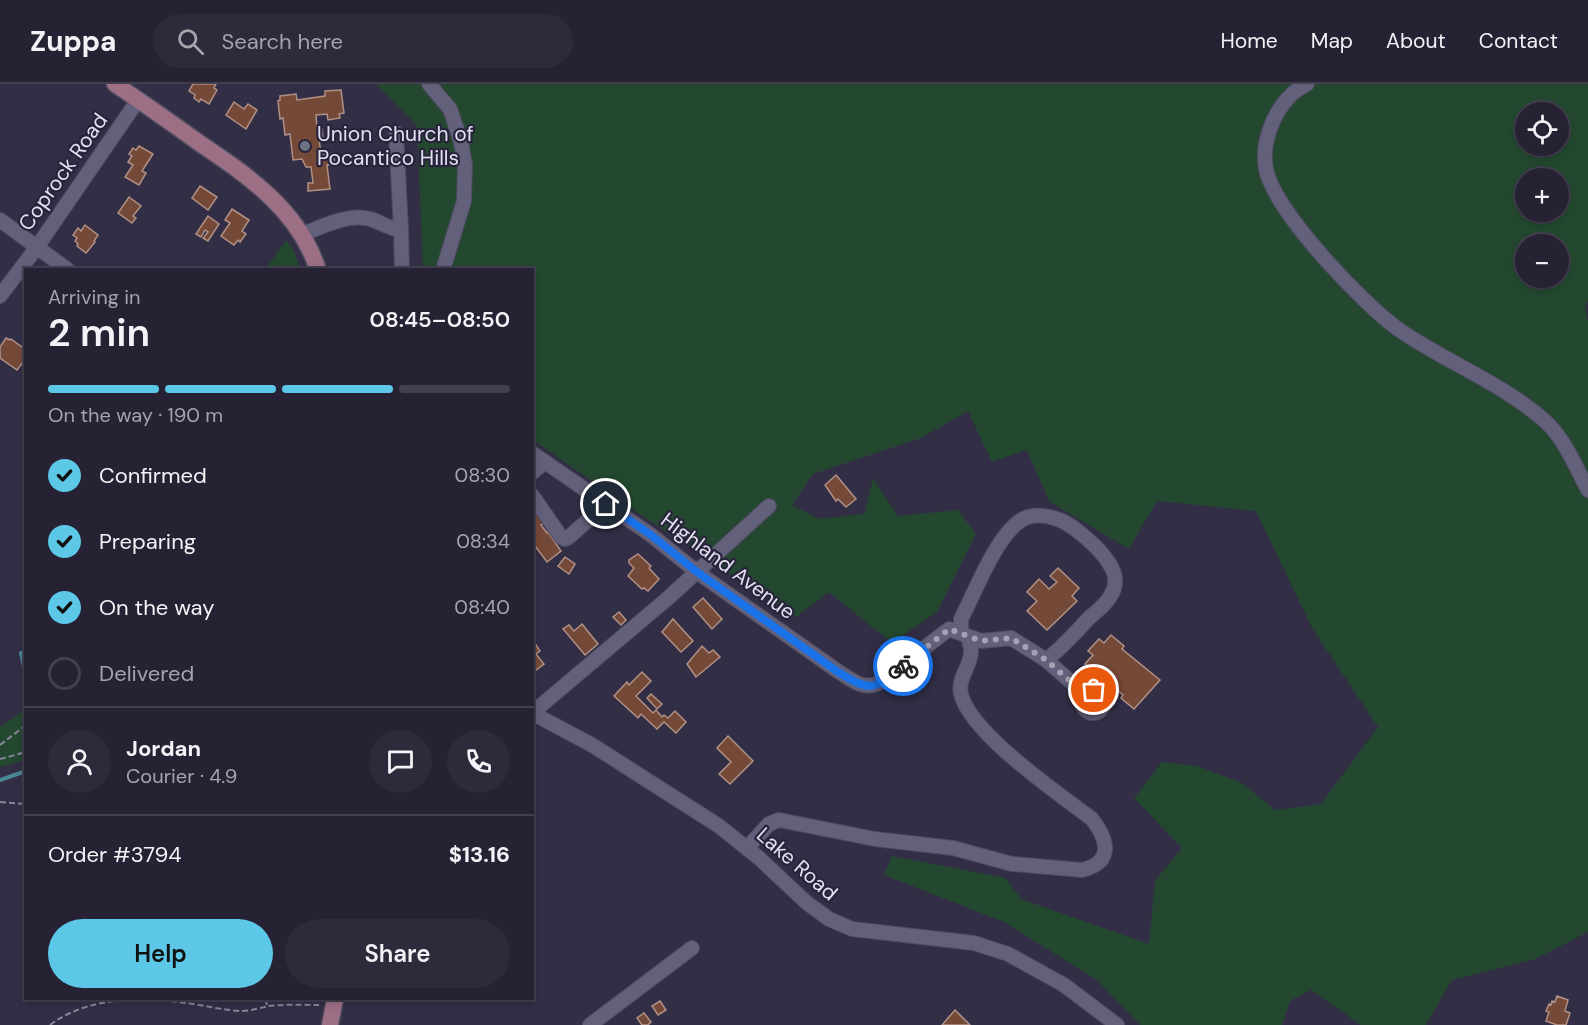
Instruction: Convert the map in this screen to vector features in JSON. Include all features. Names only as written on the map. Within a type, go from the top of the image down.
[{"type":"main road","points":[[115,84],[242,171],[269,195],[286,213],[317,268]]},
{"type":"main road","points":[[330,1025],[334,1002]]},
{"type":"street","points":[[429,84],[450,109],[462,142],[465,165],[464,201],[444,268]]},
{"type":"street","points":[[1307,84],[1292,94],[1268,132],[1265,152],[1269,182],[1287,212],[1334,268],[1385,319],[1440,355],[1510,393],[1547,422],[1588,490]]},
{"type":"street","name":"Coprock Road","points":[[0,296],[37,247],[138,100]]},
{"type":"street","points":[[396,132],[402,268]]},
{"type":"street","points":[[301,236],[328,225],[355,218],[370,219],[401,230]]},
{"type":"street","points":[[0,220],[65,268]]},
{"type":"street","name":"Highland Avenue","points":[[534,454],[651,535],[697,572],[838,672],[861,686],[870,687],[879,683],[949,629],[964,635]]},
{"type":"street","points":[[534,471],[545,462]]},
{"type":"street","points":[[534,498],[561,537],[565,539],[606,504]]},
{"type":"street","points":[[534,711],[697,572],[769,506]]},
{"type":"street","points":[[747,848],[769,824],[779,820],[876,839],[953,848],[1012,864],[1082,870],[1091,868],[1100,860],[1105,851],[1106,842],[1092,819],[1010,756],[980,725],[964,704],[960,692],[961,681],[971,651],[964,635],[961,619],[1001,541],[1021,520],[1037,515],[1059,520],[1072,526],[1110,564],[1116,579],[1111,596],[1062,647],[1046,660]]},
{"type":"street","points":[[964,635],[981,641],[1011,638],[1046,660],[1085,694]]},
{"type":"street","name":"Lake Road","points":[[534,714],[592,745],[719,826],[747,848],[807,903],[829,919],[852,929],[974,943],[1008,954],[1064,985],[1117,1025]]},
{"type":"street","points":[[590,1025],[692,948]]},
{"type":"path","points":[[0,745],[24,727]]},
{"type":"path","points":[[0,759],[24,753]]},
{"type":"path","points":[[0,802],[24,804]]},
{"type":"path","points":[[266,1000],[267,1007]]},
{"type":"path","points":[[50,1025],[62,1016],[83,1007],[114,1001],[179,1002],[244,1011],[334,1002]]},
{"type":"green space","points":[[376,84],[1588,84],[1588,300],[1585,308],[1588,320],[1588,932],[1535,959],[1452,980],[1426,1025],[1361,1025],[1311,990],[1290,1001],[1282,1025],[1140,1025],[1097,980],[1004,922],[884,875],[892,856],[1006,878],[1021,899],[1149,944],[1155,881],[1182,848],[1134,798],[1162,762],[1197,766],[1242,783],[1275,810],[1321,804],[1378,727],[1312,628],[1256,511],[1157,501],[1129,549],[1049,501],[1027,450],[992,462],[968,411],[921,438],[813,474],[792,505],[820,519],[864,514],[873,478],[898,516],[958,510],[976,534],[937,612],[892,643],[829,592],[796,617],[641,515],[534,441],[534,268],[423,268],[417,126]]},
{"type":"green space","points":[[286,240],[294,250],[299,268],[266,268]]},
{"type":"green space","points":[[24,711],[24,760],[0,767],[0,727]]},
{"type":"building","points":[[193,84],[216,84],[214,88],[217,90],[209,104],[201,99],[199,102],[194,98],[195,95],[189,91]]},
{"type":"building","name":"Union Church of Pocantico Hills","points":[[341,90],[344,113],[339,114],[340,118],[328,120],[327,114],[316,115],[317,129],[322,129],[323,138],[319,138],[321,155],[333,153],[335,164],[327,165],[330,189],[308,191],[308,183],[313,183],[311,167],[306,167],[302,159],[293,160],[290,134],[285,135],[278,101],[280,96],[296,94],[297,100],[325,96],[325,91]]},
{"type":"building","points":[[234,102],[244,109],[248,104],[257,110],[246,129],[226,115]]},
{"type":"building","points":[[139,146],[153,154],[142,171],[146,173],[139,185],[125,177],[133,165],[128,162],[132,156],[129,154],[133,148],[136,150]]},
{"type":"building","points":[[200,186],[217,197],[208,210],[192,198]]},
{"type":"building","points":[[129,197],[141,206],[133,216],[136,218],[132,223],[118,213]]},
{"type":"building","points":[[232,209],[249,220],[242,231],[246,234],[240,242],[238,240],[234,245],[221,236],[230,223],[225,220]]},
{"type":"building","points":[[208,216],[219,224],[208,241],[203,238],[208,232],[205,230],[201,237],[196,234]]},
{"type":"building","points":[[85,225],[98,235],[86,253],[77,246],[75,241],[77,238],[73,235],[78,228],[81,231]]},
{"type":"building","points":[[6,338],[24,349],[24,361],[17,370],[0,358],[0,347]]},
{"type":"building","points":[[836,475],[856,499],[846,507],[838,499],[836,501],[825,485]]},
{"type":"building","points":[[534,506],[545,522],[541,525],[561,551],[547,562],[534,545]]},
{"type":"building","points":[[638,554],[651,566],[649,568],[659,579],[648,591],[642,589],[628,576],[634,568],[629,560]]},
{"type":"building","points":[[565,557],[575,564],[569,574],[558,566]]},
{"type":"building","points":[[1058,568],[1079,588],[1072,596],[1077,601],[1047,630],[1027,611],[1037,601],[1027,592],[1039,579],[1049,589],[1057,582],[1050,576]]},
{"type":"building","points":[[703,598],[722,619],[712,629],[693,607]]},
{"type":"building","points":[[619,612],[626,620],[621,625],[613,617]]},
{"type":"building","points":[[673,619],[693,641],[681,652],[662,632]]},
{"type":"building","points":[[582,624],[598,644],[585,655],[563,629],[569,625],[574,631]]},
{"type":"building","points":[[1111,635],[1124,646],[1122,649],[1160,680],[1134,709],[1121,698],[1123,695],[1104,679],[1106,678],[1085,664],[1093,655],[1088,651],[1099,639],[1104,643]]},
{"type":"building","points":[[536,645],[540,651],[536,654],[544,664],[534,672],[534,646]]},
{"type":"building","points":[[702,646],[709,653],[713,650],[720,657],[696,677],[687,664]]},
{"type":"building","points":[[642,672],[651,681],[636,696],[653,713],[656,710],[662,717],[664,715],[668,718],[675,711],[686,722],[676,733],[664,722],[657,729],[641,714],[638,718],[614,696],[627,682],[629,685]]},
{"type":"building","points":[[651,694],[662,704],[657,709],[647,698]]},
{"type":"building","points":[[728,736],[753,761],[730,784],[719,774],[731,762],[717,748]]},
{"type":"building","points":[[1557,996],[1568,1000],[1565,1011],[1570,1013],[1566,1025],[1546,1021],[1549,1004],[1551,1005],[1552,1001],[1555,1002]]},
{"type":"building","points":[[660,1001],[666,1010],[658,1015],[652,1006]]},
{"type":"building","points":[[955,1010],[970,1025],[942,1025]]},
{"type":"building","points":[[644,1013],[651,1022],[648,1025],[642,1025],[637,1018]]},
{"type":"waterway","points":[[21,653],[24,667]]},
{"type":"waterway","points":[[0,780],[24,772]]},
{"type":"way so far","points":[[903,666],[949,629],[981,641],[1011,638],[1046,660],[1085,694],[1094,690]]},
{"type":"place","name":"Union Church of Pocantico Hills","points":[[305,146]]},
{"type":"route","points":[[606,504],[651,535],[697,572],[861,686],[870,687],[879,683],[903,666]]}]
